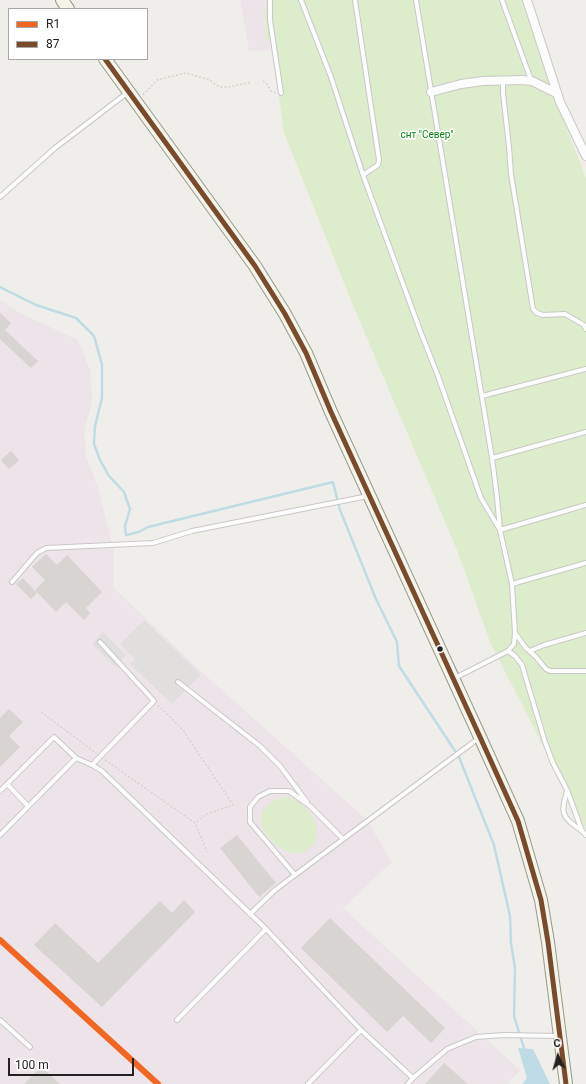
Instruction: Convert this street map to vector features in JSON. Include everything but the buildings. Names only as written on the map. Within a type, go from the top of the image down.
[{"type":"street","points":[[527,0],[556,93],[586,156]]},
{"type":"street","points":[[106,60],[255,266],[285,314],[306,353],[369,496],[518,821],[541,900],[548,942],[566,1084]]},
{"type":"street","points":[[431,92],[461,84],[483,81],[523,80],[532,82],[556,93]]},
{"type":"lane","points":[[270,0],[270,20],[281,93]]},
{"type":"lane","points":[[301,0],[331,77],[363,176],[438,376],[481,498],[500,530]]},
{"type":"lane","points":[[354,0],[379,160],[378,165],[363,176]]},
{"type":"lane","points":[[416,0],[492,458],[500,530],[512,584],[515,634],[514,644],[508,651],[454,679]]},
{"type":"lane","points":[[502,0],[532,82]]},
{"type":"lane","points":[[503,80],[502,93],[511,174],[533,309],[537,313],[543,315],[565,314],[584,325],[586,329]]},
{"type":"lane","points":[[0,197],[55,148],[132,96]]},
{"type":"lane","points":[[482,396],[586,369]]},
{"type":"lane","points":[[492,458],[586,432]]},
{"type":"lane","points":[[12,582],[37,553],[46,548],[153,543],[192,531],[369,496]]},
{"type":"lane","points":[[500,530],[586,505]]},
{"type":"lane","points":[[512,584],[586,563]]},
{"type":"lane","points":[[530,651],[544,645],[586,633]]},
{"type":"lane","points":[[515,634],[546,669],[550,671],[586,671]]},
{"type":"lane","points":[[92,765],[154,701],[100,642]]},
{"type":"lane","points":[[508,651],[515,656],[522,665],[545,742],[553,763],[567,790],[582,831]]},
{"type":"lane","points":[[178,682],[260,746],[280,766],[310,806],[343,839]]},
{"type":"lane","points":[[0,791],[54,737],[76,758],[92,765],[102,772],[266,929],[361,1030],[413,1078]]},
{"type":"lane","points":[[250,914],[275,890],[480,737]]},
{"type":"lane","points":[[0,835],[76,758]]},
{"type":"lane","points":[[7,784],[28,806]]},
{"type":"lane","points":[[567,790],[562,805],[564,815],[586,835]]},
{"type":"lane","points":[[295,875],[250,822],[250,807],[258,797],[270,791],[289,791],[310,806]]},
{"type":"lane","points":[[177,1020],[266,929]]},
{"type":"lane","points":[[0,1020],[30,1048]]},
{"type":"lane","points":[[308,1084],[361,1030]]},
{"type":"lane","points":[[408,1084],[447,1049],[476,1036],[560,1036]]},
{"type":"path","points":[[132,96],[146,93],[157,80],[186,72],[210,80],[221,87],[252,82]]},
{"type":"path","points":[[263,81],[267,84],[271,92],[281,93]]},
{"type":"path","points":[[154,701],[183,730],[233,805],[205,815],[195,823]]},
{"type":"path","points":[[41,712],[195,823],[207,852]]},
{"type":"shaded area","points":[[240,0],[266,0],[266,40],[271,40],[273,50],[249,51]]},
{"type":"shaded area","points":[[0,300],[20,313],[78,340],[91,372],[92,403],[84,430],[86,457],[97,484],[114,551],[113,587],[204,674],[367,820],[392,862],[343,908],[520,1070],[508,1084],[0,1084]]},
{"type":"shaded area","points":[[144,620],[201,675],[172,704],[130,664],[135,659],[120,644]]},
{"type":"shaded area","points":[[103,632],[126,655],[115,666],[92,644]]},
{"type":"green space","name":"снт \"Север\"","points":[[266,0],[522,0],[549,83],[586,178],[586,830],[490,642],[457,550],[352,303],[284,133],[271,41],[266,41]]},
{"type":"green space","points":[[286,797],[300,803],[315,822],[317,836],[314,843],[306,851],[294,853],[282,849],[272,841],[262,826],[262,815],[267,806],[275,800]]},
{"type":"water","points":[[518,1048],[533,1049],[550,1084],[522,1084],[527,1078]]},
{"type":"waterway","points":[[0,287],[36,305],[76,318],[94,336],[102,365],[102,398],[95,426],[94,444],[100,460],[109,476],[124,492],[130,509],[125,526],[126,535],[139,532],[148,527],[333,482],[340,510],[376,599],[397,642],[399,666],[459,757],[494,845],[510,916],[511,943],[515,968],[514,1016],[524,1048]]},
{"type":"transit line","name":"87","points":[[106,60],[255,266],[285,314],[306,353],[331,412],[518,821],[541,900],[548,942],[566,1084]]},
{"type":"transit line","name":"R1","points":[[0,940],[158,1084]]}]
